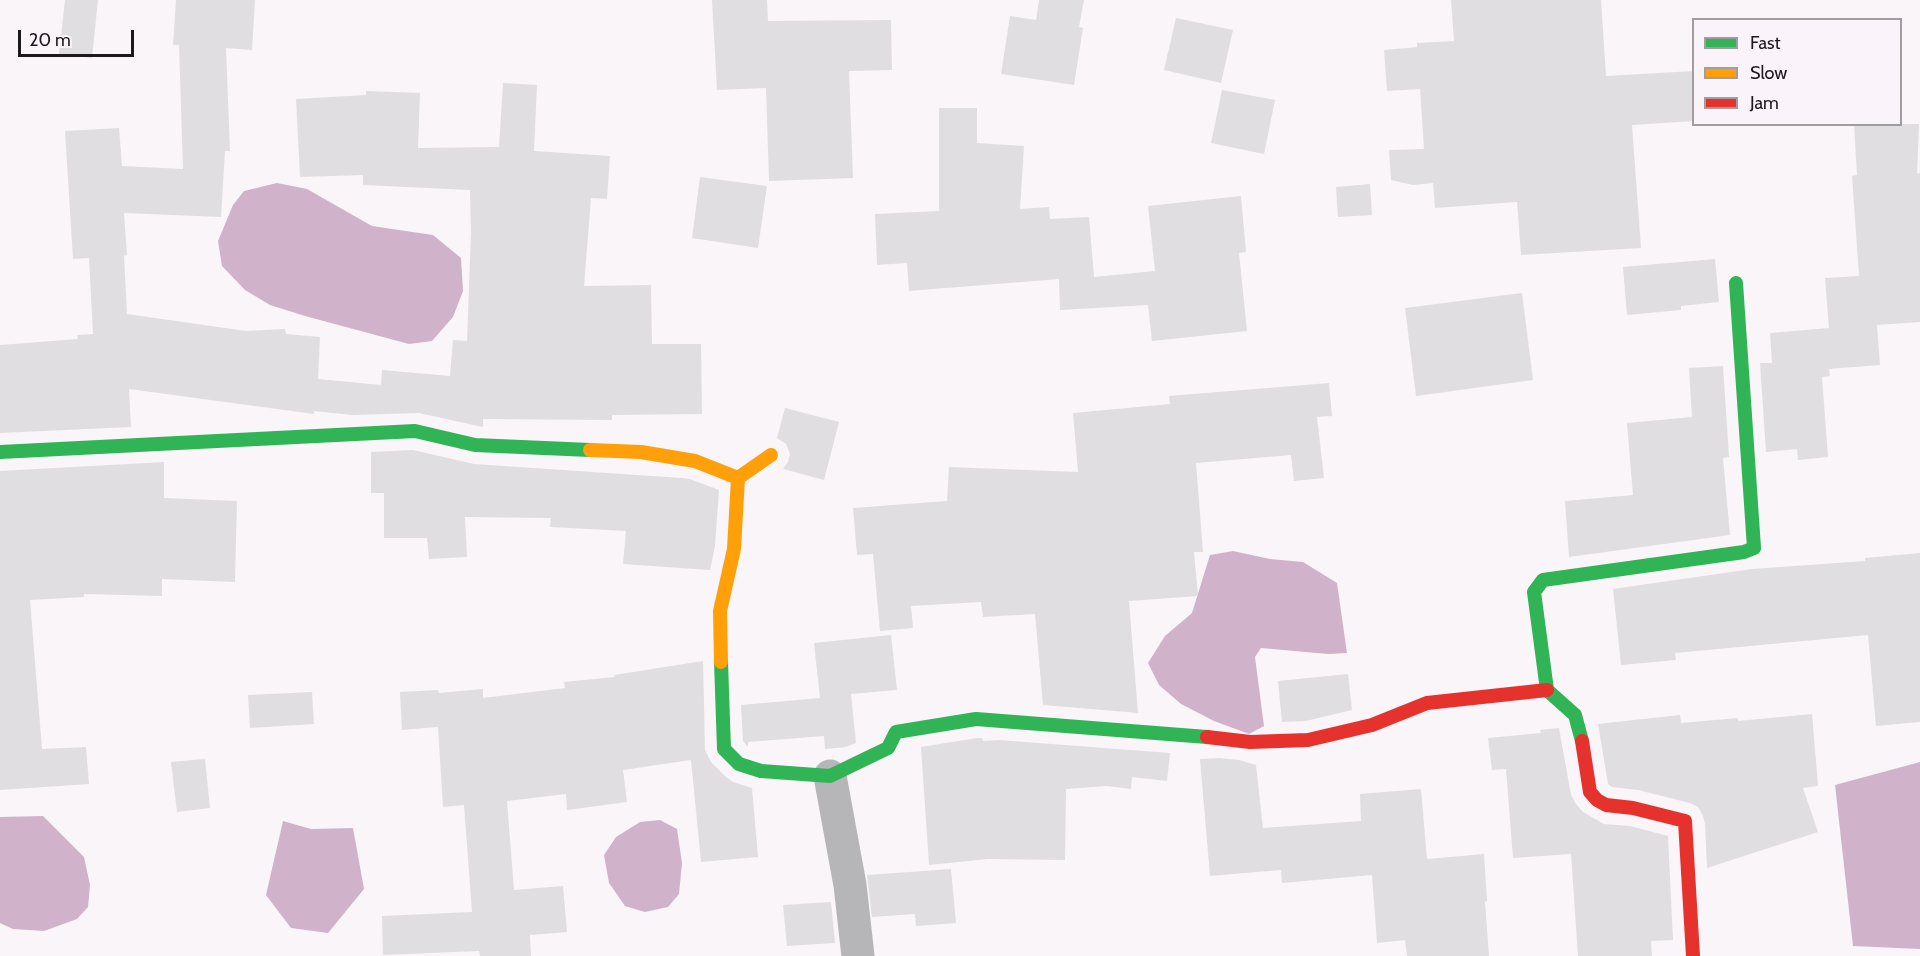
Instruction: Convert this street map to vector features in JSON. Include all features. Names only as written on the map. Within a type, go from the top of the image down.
[{"type":"street","points":[[1693,956],[1686,825],[1684,821],[1633,808],[1606,805],[1590,792],[1580,730],[1575,715],[1547,690],[1534,592],[1544,580],[1744,552],[1754,548],[1736,284]]},
{"type":"street","points":[[0,452],[415,431],[475,445],[641,452],[695,461],[738,478]]},
{"type":"street","points":[[738,478],[771,455]]},
{"type":"street","points":[[738,478],[734,549],[720,610],[724,749],[739,765],[761,771],[830,776],[888,748],[896,732],[976,719],[1250,742],[1308,740],[1372,725],[1427,703],[1547,690]]},
{"type":"street","points":[[830,776],[850,885],[858,956]]},
{"type":"shaded area","points":[[277,183],[307,189],[372,226],[433,235],[461,258],[463,291],[453,317],[432,341],[409,344],[305,316],[270,305],[245,290],[222,266],[218,241],[233,205],[244,191]]},
{"type":"shaded area","points":[[1233,551],[1270,559],[1303,562],[1337,583],[1347,653],[1328,654],[1261,648],[1255,657],[1264,726],[1249,734],[1214,721],[1181,704],[1159,685],[1148,663],[1165,636],[1192,613],[1210,555]]},
{"type":"shaded area","points":[[1920,762],[1920,949],[1853,946],[1835,785]]},
{"type":"shaded area","points":[[43,816],[84,857],[90,885],[88,907],[77,919],[44,931],[13,929],[0,923],[0,817]]},
{"type":"shaded area","points":[[660,820],[677,829],[682,863],[679,894],[668,907],[645,912],[625,906],[609,883],[604,855],[616,837],[640,822]]},
{"type":"shaded area","points":[[283,821],[311,829],[353,828],[364,889],[328,933],[291,928],[266,895]]},
{"type":"building","points":[[65,0],[98,0],[92,58],[59,54]]},
{"type":"building","points":[[176,0],[255,0],[252,50],[226,48],[230,151],[225,151],[221,217],[124,213],[127,314],[246,331],[285,329],[286,334],[320,337],[318,379],[381,385],[382,370],[450,376],[453,340],[467,341],[471,232],[470,190],[363,185],[363,175],[300,177],[296,99],[366,95],[366,91],[420,93],[418,148],[499,147],[503,83],[537,85],[534,151],[610,156],[607,199],[591,198],[584,286],[651,285],[652,344],[701,344],[702,414],[612,415],[612,420],[483,419],[483,427],[419,413],[352,415],[314,411],[314,414],[129,389],[131,427],[0,433],[0,345],[78,339],[77,335],[93,334],[89,258],[73,259],[65,131],[119,128],[122,166],[183,169],[179,45],[173,45]]},
{"type":"building","points":[[712,0],[767,0],[768,21],[891,20],[892,70],[849,71],[853,178],[769,181],[766,88],[717,90]]},
{"type":"building","points":[[1039,0],[1084,0],[1079,27],[1083,28],[1074,85],[1001,74],[1010,16],[1036,20]]},
{"type":"building","points":[[1451,0],[1601,0],[1606,76],[1692,71],[1692,121],[1632,125],[1641,248],[1521,255],[1517,202],[1435,208],[1433,183],[1413,185],[1391,180],[1389,150],[1424,149],[1420,89],[1387,91],[1384,50],[1417,47],[1417,43],[1454,41]]},
{"type":"building","points":[[1176,18],[1233,30],[1221,83],[1164,70]]},
{"type":"building","points":[[1222,90],[1275,100],[1264,154],[1211,143]]},
{"type":"building","points":[[939,108],[977,108],[977,143],[1024,146],[1020,209],[1049,207],[1050,219],[1089,217],[1094,277],[1155,271],[1148,206],[1241,196],[1246,252],[1239,253],[1247,331],[1152,341],[1148,305],[1060,310],[1059,279],[909,291],[907,263],[877,265],[875,214],[939,211]]},
{"type":"building","points":[[1919,124],[1917,174],[1920,173],[1920,322],[1877,325],[1880,365],[1829,369],[1830,376],[1822,377],[1828,457],[1798,460],[1797,449],[1766,452],[1760,363],[1772,363],[1770,333],[1829,328],[1825,278],[1859,276],[1852,176],[1857,175],[1854,126]]},
{"type":"building","points":[[700,177],[767,186],[758,248],[692,238]]},
{"type":"building","points":[[1370,184],[1372,215],[1338,217],[1336,187]]},
{"type":"building","points":[[1715,259],[1719,302],[1681,306],[1681,310],[1627,315],[1623,267]]},
{"type":"building","points":[[1522,293],[1533,380],[1416,396],[1405,308]]},
{"type":"building","points":[[1723,366],[1729,457],[1723,458],[1730,535],[1569,557],[1565,501],[1633,495],[1627,423],[1692,417],[1689,368]]},
{"type":"building","points":[[1329,383],[1332,416],[1317,417],[1324,478],[1294,481],[1291,455],[1196,463],[1203,552],[1194,552],[1198,596],[1129,601],[1138,713],[1043,705],[1035,614],[983,617],[981,602],[911,606],[913,628],[880,631],[873,554],[857,555],[853,508],[947,501],[949,467],[1078,472],[1073,413],[1170,404],[1169,396]]},
{"type":"building","points":[[785,408],[839,422],[824,480],[783,469],[790,454],[786,444],[777,438]]},
{"type":"building","points":[[413,450],[474,464],[690,479],[719,490],[715,546],[710,570],[623,564],[626,531],[550,527],[551,518],[465,517],[467,557],[429,559],[427,538],[384,538],[384,493],[371,493],[371,452]]},
{"type":"building","points":[[164,462],[164,498],[237,501],[235,582],[162,579],[162,596],[84,594],[84,597],[30,600],[42,749],[86,747],[89,784],[0,790],[0,471]]},
{"type":"building","points":[[1920,553],[1920,722],[1876,726],[1868,635],[1675,653],[1676,660],[1621,665],[1613,589],[1752,569],[1865,561],[1865,558]]},
{"type":"building","points":[[891,635],[897,690],[851,694],[856,743],[846,747],[825,749],[824,736],[748,742],[748,747],[743,741],[741,705],[820,698],[814,643]]},
{"type":"building","points":[[703,661],[705,750],[711,762],[726,777],[733,782],[752,788],[758,857],[701,862],[691,760],[623,770],[627,802],[567,810],[566,794],[507,801],[514,890],[563,886],[567,932],[530,935],[531,956],[480,956],[479,951],[383,955],[382,916],[472,912],[464,805],[443,807],[438,727],[402,730],[400,692],[438,690],[439,693],[483,689],[483,698],[565,688],[564,682],[615,677],[614,675]]},
{"type":"building","points":[[1348,674],[1352,710],[1306,721],[1282,722],[1278,681]]},
{"type":"building","points":[[312,692],[314,724],[250,728],[248,695]]},
{"type":"building","points":[[1812,714],[1818,786],[1803,788],[1818,832],[1707,868],[1705,824],[1698,807],[1638,790],[1612,787],[1608,784],[1598,724],[1680,715],[1681,723],[1738,718],[1738,721]]},
{"type":"building","points":[[1559,728],[1571,795],[1583,812],[1604,824],[1630,826],[1668,836],[1673,940],[1651,941],[1652,956],[1578,956],[1571,854],[1513,858],[1506,769],[1492,770],[1488,738],[1541,733],[1540,730]]},
{"type":"building","points":[[982,738],[983,741],[999,740],[1170,753],[1167,781],[1132,777],[1131,789],[1107,786],[1066,789],[1065,860],[988,859],[929,865],[921,747]]},
{"type":"building","points":[[1220,758],[1256,765],[1263,828],[1361,821],[1360,794],[1421,789],[1427,859],[1484,854],[1489,956],[1407,956],[1405,940],[1377,943],[1372,875],[1282,883],[1281,870],[1210,876],[1200,759]]},
{"type":"building","points":[[205,759],[210,808],[177,812],[171,762]]},
{"type":"building","points":[[951,869],[956,923],[916,926],[915,914],[872,917],[867,875]]},
{"type":"building","points":[[831,902],[835,943],[787,946],[783,905]]},
{"type":"traffic: fast","points":[[1582,741],[1575,715],[1547,690],[1534,592],[1543,580],[1744,552],[1754,548],[1736,283]]},
{"type":"traffic: fast","points":[[0,452],[415,431],[475,445],[590,450]]},
{"type":"traffic: fast","points":[[721,662],[724,749],[739,764],[761,771],[830,776],[888,748],[896,732],[976,719],[1207,737]]},
{"type":"traffic: slow","points":[[590,450],[641,452],[695,461],[738,478]]},
{"type":"traffic: slow","points":[[721,662],[720,611],[734,549],[738,478],[771,455]]},
{"type":"traffic: jam","points":[[1207,737],[1250,742],[1308,740],[1372,725],[1427,703],[1547,690]]},
{"type":"traffic: jam","points":[[1582,741],[1590,792],[1597,800],[1606,805],[1633,808],[1685,821],[1693,956]]}]
